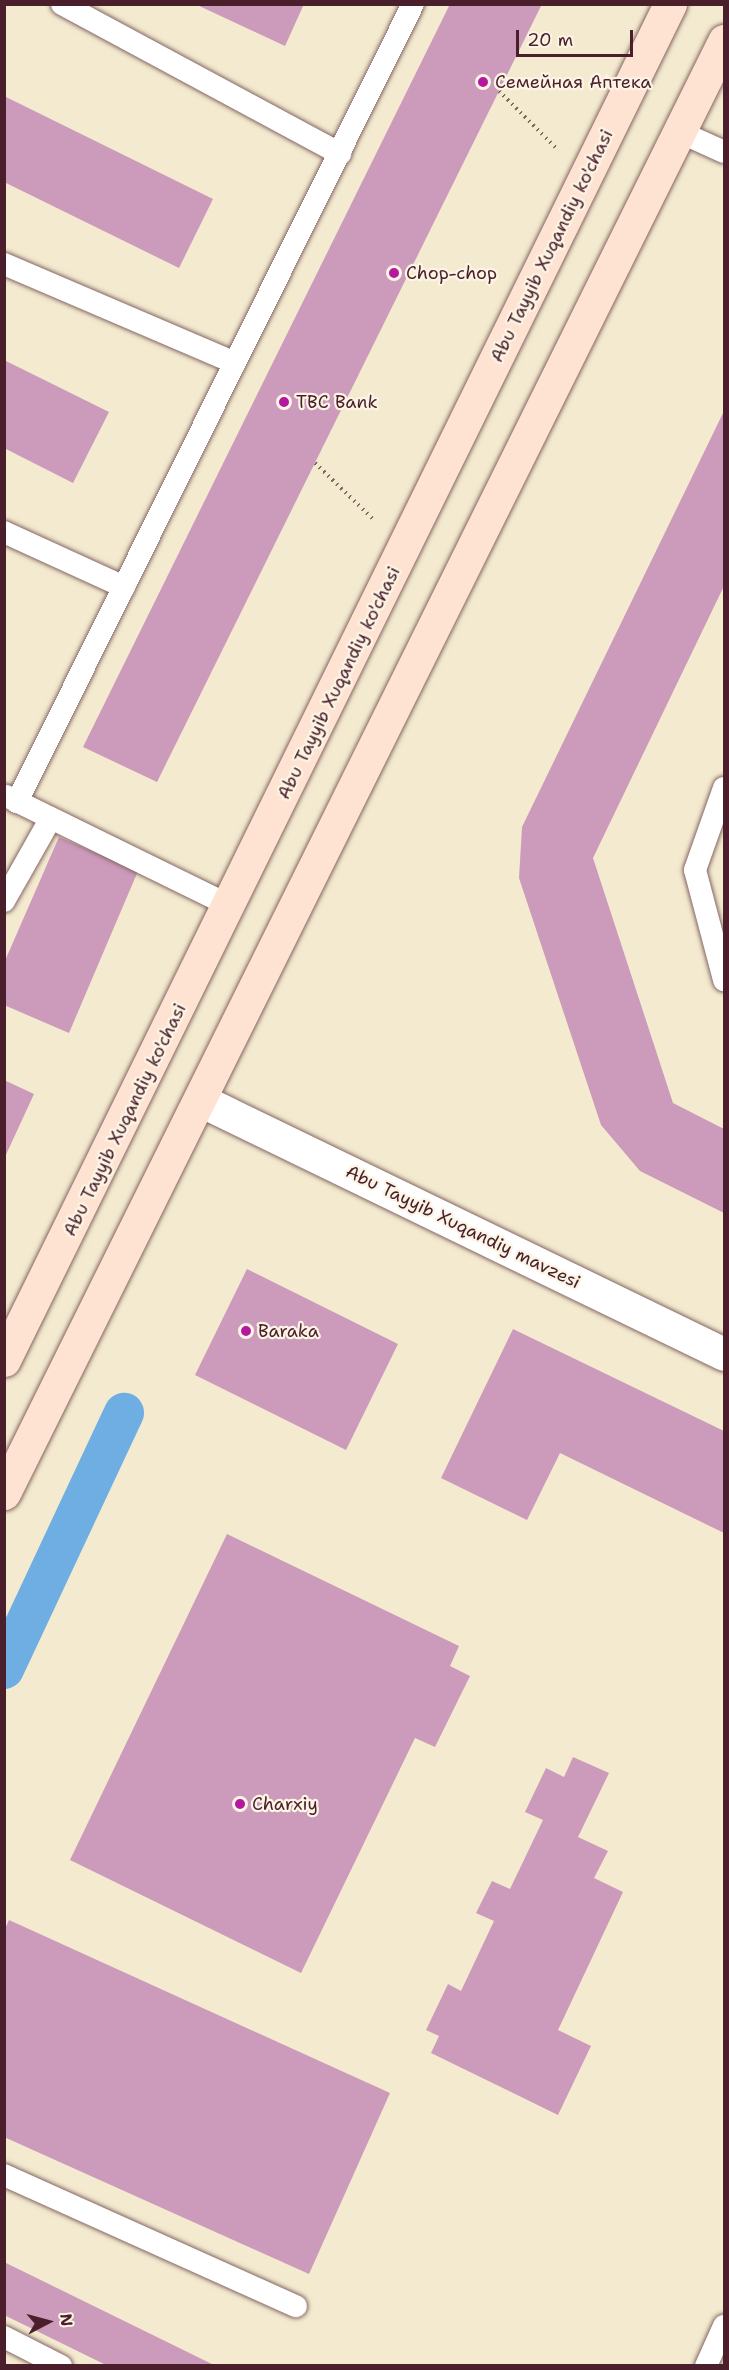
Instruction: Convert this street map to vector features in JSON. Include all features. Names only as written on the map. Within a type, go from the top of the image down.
[{"type":"main road","name":"Abu Tayyib Xuqandiy ko'chasi","points":[[4,1360],[231,906],[670,4]]},
{"type":"main road","points":[[4,1493],[202,1101],[724,42]]},
{"type":"street","name":"Abu Tayyib Xuqandiy mavzesi","points":[[202,1101],[724,1354]]},
{"type":"lane","points":[[62,4],[340,154]]},
{"type":"lane","points":[[231,906],[11,799],[124,587],[413,4]]},
{"type":"lane","points":[[680,132],[724,152]]},
{"type":"lane","points":[[4,264],[235,363]]},
{"type":"lane","points":[[4,532],[124,587]]},
{"type":"lane","points":[[724,788],[695,870],[724,980]]},
{"type":"lane","points":[[4,901],[51,818]]},
{"type":"lane","points":[[4,2175],[296,2306]]},
{"type":"lane","points":[[706,2366],[724,2326]]},
{"type":"lane","points":[[4,2337],[61,2366]]},
{"type":"path","points":[[499,91],[560,151]]},
{"type":"path","points":[[315,463],[376,523]]},
{"type":"building","points":[[195,4],[304,4],[285,46]]},
{"type":"building","points":[[450,4],[542,4],[157,782],[83,747]]},
{"type":"building","points":[[4,96],[213,199],[179,268],[4,182]]},
{"type":"building","points":[[4,360],[109,412],[73,483],[4,448]]},
{"type":"building","points":[[724,411],[724,586],[593,858],[673,1103],[724,1129],[724,1213],[640,1171],[601,1125],[519,878],[522,827]]},
{"type":"building","points":[[59,837],[138,871],[69,1033],[4,1005],[4,963]]},
{"type":"building","points":[[4,1080],[34,1094],[4,1159]]},
{"type":"building","points":[[247,1269],[398,1344],[346,1450],[195,1375]]},
{"type":"building","points":[[513,1329],[724,1431],[724,1533],[560,1453],[527,1520],[441,1478]]},
{"type":"building","name":"Charxiy","points":[[227,1534],[459,1646],[450,1666],[470,1676],[435,1747],[415,1738],[301,1973],[70,1860]]},
{"type":"building","points":[[573,1757],[609,1773],[578,1837],[608,1851],[594,1878],[623,1892],[558,2030],[591,2046],[558,2115],[431,2053],[439,2036],[426,2030],[448,1984],[461,1991],[494,1921],[476,1913],[492,1881],[510,1889],[543,1820],[525,1812],[546,1768],[564,1777]]},
{"type":"building","points":[[9,1920],[390,2093],[309,2274],[4,2137],[4,1931]]},
{"type":"building","points":[[4,2262],[216,2366],[108,2366],[4,2315]]},
{"type":"waterway","points":[[4,1669],[124,1413]]},
{"type":"place","name":"Семейная Аптека","points":[[483,82]]},
{"type":"place","name":"Chop-chop","points":[[394,273]]},
{"type":"place","name":"TBC Bank","points":[[284,402]]},
{"type":"place","name":"Baraka","points":[[246,1331]]},
{"type":"place","name":"Charxiy","points":[[240,1804]]}]
